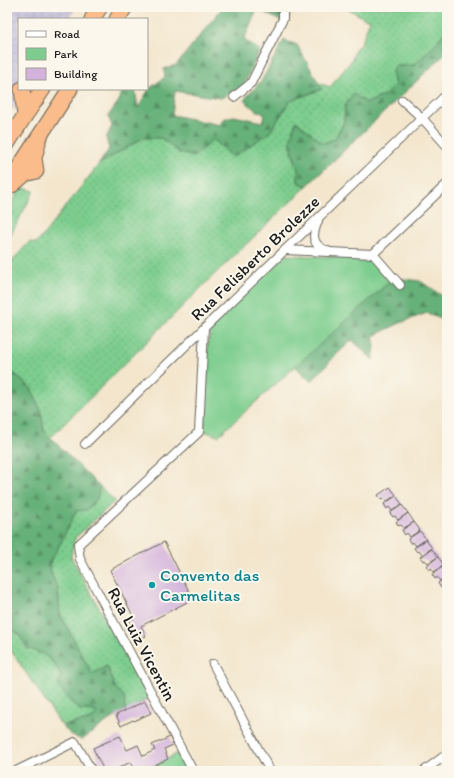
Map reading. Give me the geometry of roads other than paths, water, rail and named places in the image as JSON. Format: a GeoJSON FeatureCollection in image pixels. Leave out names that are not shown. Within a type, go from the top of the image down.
{"type":"FeatureCollection","features":[{"type":"Feature","properties":{"kind":"highway"},"geometry":{"type":"LineString","coordinates":[[93,18],[100,7]]}},
{"type":"Feature","properties":{"kind":"highway"},"geometry":{"type":"LineString","coordinates":[[118,18],[126,7]]}},
{"type":"Feature","properties":{"kind":"highway"},"geometry":{"type":"LineString","coordinates":[[22,90],[25,115]]}},
{"type":"Feature","properties":{"kind":"highway"},"geometry":{"type":"LineString","coordinates":[[7,144],[42,90]]}},
{"type":"Feature","properties":{"kind":"highway"},"geometry":{"type":"LineString","coordinates":[[7,186],[69,90]]}},
{"type":"Feature","properties":{"kind":"highway"},"geometry":{"type":"LineString","coordinates":[[7,189],[25,174],[36,171],[34,158],[40,134]]}},
{"type":"Feature","properties":{"kind":"street"},"geometry":{"type":"LineString","coordinates":[[234,97],[251,83],[283,19],[283,7]]}},
{"type":"Feature","properties":{"kind":"street","name":"Rua Felisberto Brolezze"},"geometry":{"type":"LineString","coordinates":[[85,444],[447,94]]}},
{"type":"Feature","properties":{"kind":"street"},"geometry":{"type":"LineString","coordinates":[[402,100],[422,118],[447,146]]}},
{"type":"Feature","properties":{"kind":"street"},"geometry":{"type":"LineString","coordinates":[[373,254],[447,184]]}},
{"type":"Feature","properties":{"kind":"street"},"geometry":{"type":"LineString","coordinates":[[318,218],[313,233],[315,242],[322,248],[333,252]]}},
{"type":"Feature","properties":{"kind":"street"},"geometry":{"type":"LineString","coordinates":[[285,250],[373,254],[400,285]]}},
{"type":"Feature","properties":{"kind":"street","name":"Rua Luiz Vicentin"},"geometry":{"type":"LineString","coordinates":[[193,771],[80,559],[78,545],[90,532],[199,432],[204,328]]}},
{"type":"Feature","properties":{"kind":"street"},"geometry":{"type":"LineString","coordinates":[[212,664],[270,771]]}},
{"type":"Feature","properties":{"kind":"street"},"geometry":{"type":"LineString","coordinates":[[16,771],[75,742],[92,771]]}},
{"type":"Feature","properties":{"kind":"street"},"geometry":{"type":"LineString","coordinates":[[424,771],[447,754]]}},
{"type":"Feature","properties":{"kind":"place","name":"Convento das Carmelitas"},"geometry":{"type":"Point","coordinates":[152,585]}}]}
